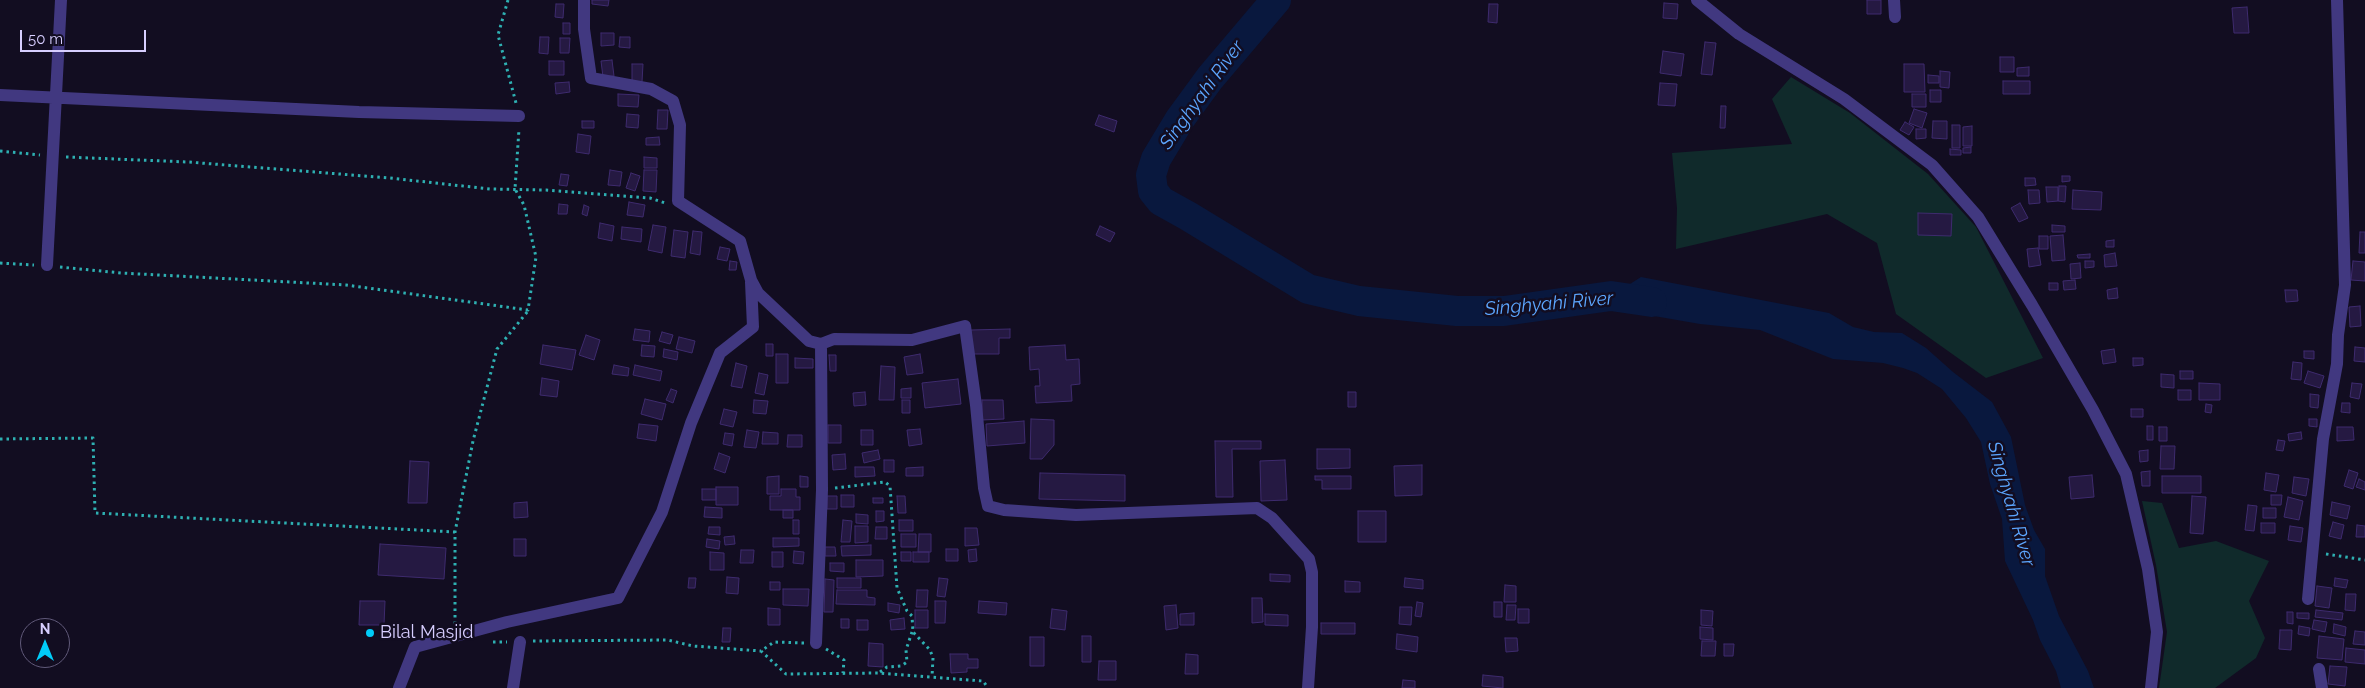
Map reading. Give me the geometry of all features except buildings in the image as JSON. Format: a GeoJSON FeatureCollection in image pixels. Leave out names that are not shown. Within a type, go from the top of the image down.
{"type":"FeatureCollection","features":[{"type":"Feature","properties":{"kind":"street"},"geometry":{"type":"LineString","coordinates":[[47,265],[61,0]]}},
{"type":"Feature","properties":{"kind":"street"},"geometry":{"type":"LineString","coordinates":[[584,0],[584,29],[590,78],[651,89],[672,101],[680,125],[678,201],[740,241],[751,280],[758,293],[809,340],[821,344],[834,339],[912,340],[965,326],[976,405],[984,488],[988,506],[1004,510],[1076,515],[1154,514],[1256,508],[1272,518],[1309,559],[1312,572],[1312,627],[1308,688]]}},
{"type":"Feature","properties":{"kind":"street"},"geometry":{"type":"LineString","coordinates":[[1697,0],[1739,34],[1844,99],[1932,165],[1978,218],[2032,305],[2093,410],[2126,474],[2148,569],[2157,632],[2151,688]]}},
{"type":"Feature","properties":{"kind":"street"},"geometry":{"type":"LineString","coordinates":[[1894,0],[1895,17]]}},
{"type":"Feature","properties":{"kind":"street"},"geometry":{"type":"LineString","coordinates":[[2308,599],[2323,439],[2337,364],[2338,335],[2345,285],[2336,0]]}},
{"type":"Feature","properties":{"kind":"street"},"geometry":{"type":"LineString","coordinates":[[0,95],[104,98],[359,112],[519,116]]}},
{"type":"Feature","properties":{"kind":"street"},"geometry":{"type":"LineString","coordinates":[[399,688],[415,647],[470,632],[618,598],[662,512],[691,423],[720,353],[753,327],[751,280]]}},
{"type":"Feature","properties":{"kind":"street"},"geometry":{"type":"LineString","coordinates":[[816,643],[822,490],[821,344]]}},
{"type":"Feature","properties":{"kind":"street"},"geometry":{"type":"LineString","coordinates":[[513,688],[520,642]]}},
{"type":"Feature","properties":{"kind":"street"},"geometry":{"type":"LineString","coordinates":[[2319,668],[2322,688]]}},
{"type":"Feature","properties":{"kind":"path"},"geometry":{"type":"LineString","coordinates":[[455,636],[455,532],[473,440],[497,349],[528,310],[536,257],[524,206],[515,189],[519,116],[498,35],[508,0]]}},
{"type":"Feature","properties":{"kind":"path"},"geometry":{"type":"LineString","coordinates":[[0,151],[54,156],[188,162],[390,178],[490,189],[650,198],[667,204]]}},
{"type":"Feature","properties":{"kind":"path"},"geometry":{"type":"LineString","coordinates":[[0,263],[47,265],[121,273],[346,285],[528,310]]}},
{"type":"Feature","properties":{"kind":"path"},"geometry":{"type":"LineString","coordinates":[[0,439],[93,438],[96,514],[455,532]]}},
{"type":"Feature","properties":{"kind":"path"},"geometry":{"type":"LineString","coordinates":[[822,490],[885,482],[890,486],[897,588],[907,612],[912,616],[913,632],[906,650],[907,662],[901,666],[887,667],[879,673]]}},
{"type":"Feature","properties":{"kind":"path"},"geometry":{"type":"LineString","coordinates":[[2312,551],[2365,560]]}},
{"type":"Feature","properties":{"kind":"path"},"geometry":{"type":"LineString","coordinates":[[470,632],[493,642],[668,640],[693,646],[762,651],[786,674],[879,673],[983,681],[988,688]]}},
{"type":"Feature","properties":{"kind":"path"},"geometry":{"type":"LineString","coordinates":[[913,632],[930,650],[934,658],[932,677]]}},
{"type":"Feature","properties":{"kind":"path"},"geometry":{"type":"LineString","coordinates":[[762,651],[774,642],[816,643],[844,660],[844,673]]}},
{"type":"Feature","properties":{"kind":"green space"},"geometry":{"type":"Polygon","coordinates":[[[1791,77],[1850,113],[1928,174],[1976,227],[2043,358],[1986,378],[1896,314],[1877,243],[1827,214],[1676,249],[1677,208],[1672,153],[1792,144],[1772,99],[1791,77]]]}},
{"type":"Feature","properties":{"kind":"green space"},"geometry":{"type":"Polygon","coordinates":[[[2142,501],[2162,503],[2179,548],[2216,541],[2269,561],[2249,601],[2265,638],[2256,658],[2215,688],[2159,688],[2167,632],[2156,565],[2142,501]]]}},
{"type":"Feature","properties":{"kind":"water"},"geometry":{"type":"Polygon","coordinates":[[[1641,277],[1829,313],[1853,327],[1874,332],[1902,333],[1926,348],[1992,402],[2011,437],[2025,505],[2034,530],[2045,549],[2045,576],[2059,616],[2088,671],[2094,688],[2061,688],[2056,671],[2005,561],[2002,519],[1990,484],[1981,442],[1966,418],[1942,389],[1917,373],[1903,368],[1883,363],[1833,359],[1760,330],[1700,324],[1631,312],[1611,296],[1641,277]]]}},
{"type":"Feature","properties":{"kind":"waterway","name":"Singhyahi River"},"geometry":{"type":"LineString","coordinates":[[1276,0],[1210,78],[1180,119],[1156,159],[1151,175],[1153,191],[1161,201],[1308,289],[1359,301],[1457,311],[1504,311],[1611,296],[1652,302]]}},
{"type":"Feature","properties":{"kind":"place","name":"Bilal Masjid"},"geometry":{"type":"Point","coordinates":[370,633]}}]}
